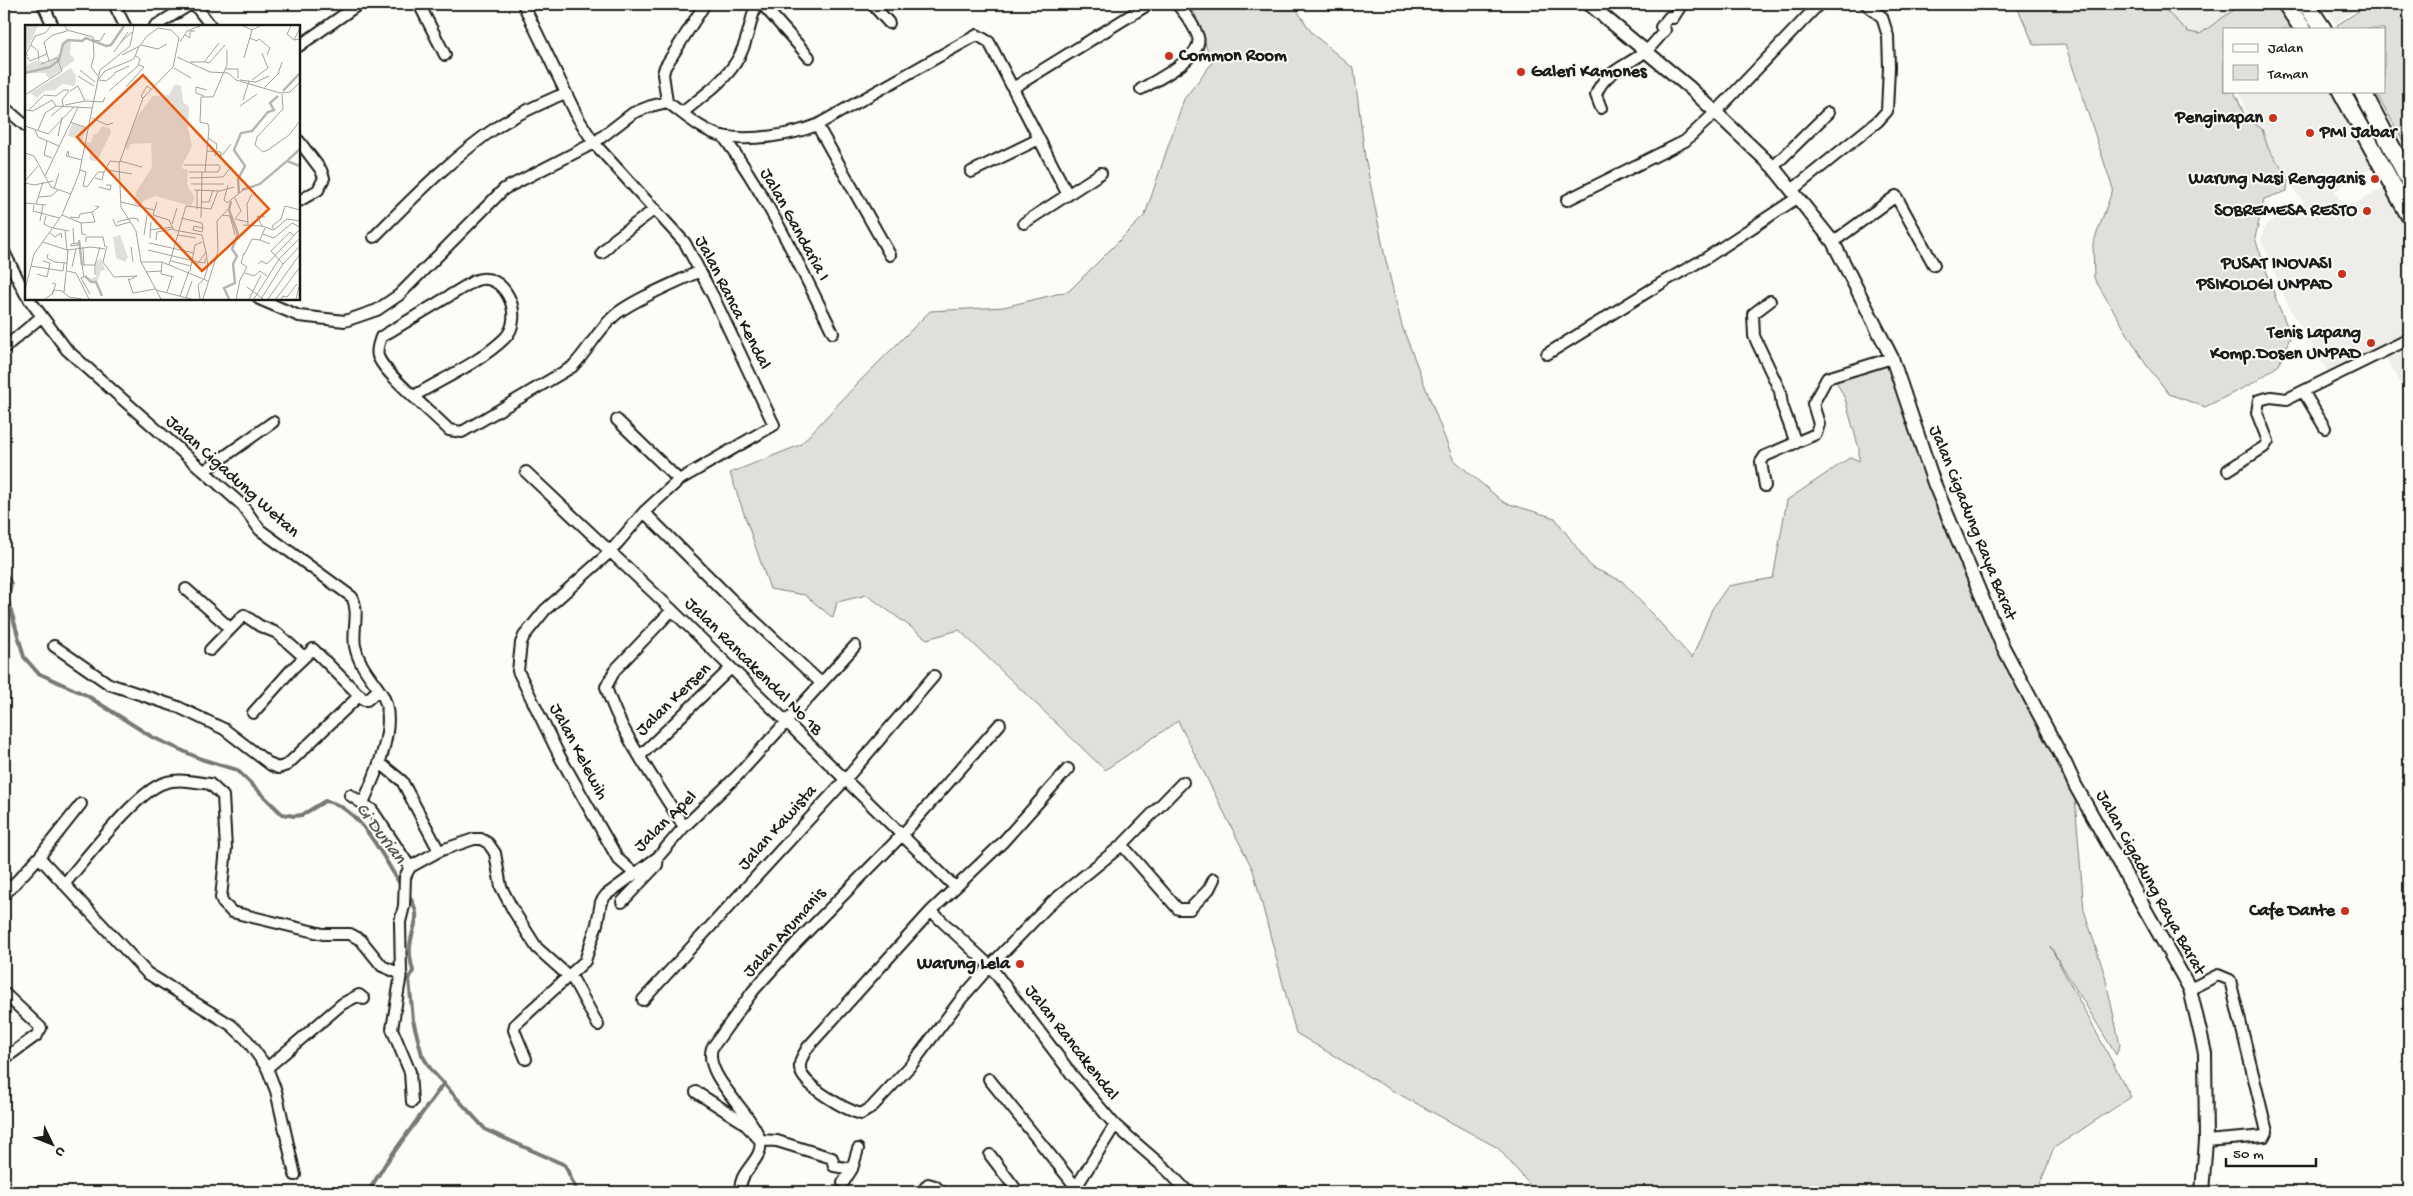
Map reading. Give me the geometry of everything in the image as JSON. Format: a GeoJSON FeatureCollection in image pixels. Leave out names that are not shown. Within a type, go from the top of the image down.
{"type":"FeatureCollection","features":[{"type":"Feature","properties":{"kind":"main road"},"geometry":{"type":"LineString","coordinates":[[2286,4],[2302,28]]}},
{"type":"Feature","properties":{"kind":"main road"},"geometry":{"type":"LineString","coordinates":[[2306,4],[2322,28]]}},
{"type":"Feature","properties":{"kind":"main road"},"geometry":{"type":"LineString","coordinates":[[2342,92],[2405,185]]}},
{"type":"Feature","properties":{"kind":"main road"},"geometry":{"type":"LineString","coordinates":[[2362,92],[2405,185],[2409,215]]}},
{"type":"Feature","properties":{"kind":"street"},"geometry":{"type":"LineString","coordinates":[[44,4],[53,25]]}},
{"type":"Feature","properties":{"kind":"street"},"geometry":{"type":"LineString","coordinates":[[114,4],[124,25]]}},
{"type":"Feature","properties":{"kind":"street"},"geometry":{"type":"LineString","coordinates":[[157,25],[192,4],[210,25]]}},
{"type":"Feature","properties":{"kind":"street"},"geometry":{"type":"LineString","coordinates":[[300,45],[359,4]]}},
{"type":"Feature","properties":{"kind":"street"},"geometry":{"type":"LineString","coordinates":[[418,4],[445,55]]}},
{"type":"Feature","properties":{"kind":"street","name":"Jalan Ranca Kendal"},"geometry":{"type":"LineString","coordinates":[[523,4],[565,92],[594,143],[685,243],[774,424],[679,480],[644,512],[610,552],[546,610],[524,636]]}},
{"type":"Feature","properties":{"kind":"street"},"geometry":{"type":"LineString","coordinates":[[705,4],[665,67],[663,74],[667,102],[703,128],[723,136],[788,135],[817,125],[977,35],[989,42],[1068,195]]}},
{"type":"Feature","properties":{"kind":"street"},"geometry":{"type":"LineString","coordinates":[[682,113],[728,73],[736,62],[742,52],[756,4]]}},
{"type":"Feature","properties":{"kind":"street"},"geometry":{"type":"LineString","coordinates":[[762,4],[809,57]]}},
{"type":"Feature","properties":{"kind":"street"},"geometry":{"type":"LineString","coordinates":[[872,4],[889,23]]}},
{"type":"Feature","properties":{"kind":"street"},"geometry":{"type":"LineString","coordinates":[[1012,88],[1149,4]]}},
{"type":"Feature","properties":{"kind":"street"},"geometry":{"type":"LineString","coordinates":[[1141,89],[1175,69],[1198,46],[1199,38],[1193,25],[1177,4]]}},
{"type":"Feature","properties":{"kind":"street","name":"Jalan Cigadung Raya Barat"},"geometry":{"type":"LineString","coordinates":[[1589,4],[1647,50],[1716,112],[1773,167],[1833,242],[1892,358],[1934,483],[2002,645],[2066,763],[2075,785],[2190,989],[2205,1053],[2206,1142],[2202,1192]]}},
{"type":"Feature","properties":{"kind":"street"},"geometry":{"type":"LineString","coordinates":[[1601,108],[1596,95],[1598,86],[1647,50],[1665,30],[1661,27],[1669,17],[1673,18],[1682,4]]}},
{"type":"Feature","properties":{"kind":"street"},"geometry":{"type":"LineString","coordinates":[[1566,200],[1685,141],[1716,112],[1819,4]]}},
{"type":"Feature","properties":{"kind":"street"},"geometry":{"type":"LineString","coordinates":[[1547,354],[1665,281],[1706,258],[1794,194],[1878,121],[1886,111],[1889,67],[1888,36],[1882,17],[1866,4]]}},
{"type":"Feature","properties":{"kind":"street"},"geometry":{"type":"LineString","coordinates":[[374,237],[426,185],[488,133],[522,113],[565,92]]}},
{"type":"Feature","properties":{"kind":"street"},"geometry":{"type":"LineString","coordinates":[[261,300],[299,316],[345,321],[377,310],[399,295],[504,189],[594,143],[634,114],[651,106],[667,102]]}},
{"type":"Feature","properties":{"kind":"street"},"geometry":{"type":"LineString","coordinates":[[4,107],[25,125]]}},
{"type":"Feature","properties":{"kind":"street"},"geometry":{"type":"LineString","coordinates":[[1773,167],[1828,112]]}},
{"type":"Feature","properties":{"kind":"street"},"geometry":{"type":"LineString","coordinates":[[817,125],[890,255]]}},
{"type":"Feature","properties":{"kind":"street","name":"Jalan Gandaria I"},"geometry":{"type":"LineString","coordinates":[[723,136],[757,189],[797,260],[833,333]]}},
{"type":"Feature","properties":{"kind":"street"},"geometry":{"type":"LineString","coordinates":[[971,172],[1038,139]]}},
{"type":"Feature","properties":{"kind":"street"},"geometry":{"type":"LineString","coordinates":[[300,143],[321,170],[324,178],[318,190],[300,200]]}},
{"type":"Feature","properties":{"kind":"street"},"geometry":{"type":"LineString","coordinates":[[1024,223],[1101,173]]}},
{"type":"Feature","properties":{"kind":"street"},"geometry":{"type":"LineString","coordinates":[[1833,242],[1896,196],[1934,265]]}},
{"type":"Feature","properties":{"kind":"street"},"geometry":{"type":"LineString","coordinates":[[602,253],[615,239],[654,209]]}},
{"type":"Feature","properties":{"kind":"street"},"geometry":{"type":"LineString","coordinates":[[5,256],[25,292]]}},
{"type":"Feature","properties":{"kind":"street"},"geometry":{"type":"LineString","coordinates":[[414,396],[481,357],[506,337],[513,327],[515,312],[505,291],[496,281],[482,277],[474,280],[381,337],[377,352],[382,364],[396,381],[449,430],[462,432],[572,367],[582,357],[598,333],[621,311],[700,271]]}},
{"type":"Feature","properties":{"kind":"street","name":"Jalan Cigadung Wetan"},"geometry":{"type":"LineString","coordinates":[[30,300],[67,350],[242,505],[260,530],[352,598],[356,606],[354,634],[357,654],[364,671],[386,704],[387,712],[386,734],[380,763],[363,803]]}},
{"type":"Feature","properties":{"kind":"street"},"geometry":{"type":"LineString","coordinates":[[1770,301],[1753,314],[1754,336],[1780,391],[1782,405],[1796,443]]}},
{"type":"Feature","properties":{"kind":"street"},"geometry":{"type":"LineString","coordinates":[[4,348],[41,316]]}},
{"type":"Feature","properties":{"kind":"street"},"geometry":{"type":"LineString","coordinates":[[2228,470],[2264,447],[2268,442],[2257,413],[2259,400],[2271,397],[2286,399],[2409,339]]}},
{"type":"Feature","properties":{"kind":"street"},"geometry":{"type":"LineString","coordinates":[[1765,486],[1762,459],[1816,434],[1819,424],[1813,404],[1827,378],[1892,358]]}},
{"type":"Feature","properties":{"kind":"street"},"geometry":{"type":"LineString","coordinates":[[2303,391],[2325,428]]}},
{"type":"Feature","properties":{"kind":"street"},"geometry":{"type":"LineString","coordinates":[[616,420],[679,480]]}},
{"type":"Feature","properties":{"kind":"street"},"geometry":{"type":"LineString","coordinates":[[204,471],[273,422]]}},
{"type":"Feature","properties":{"kind":"street","name":"Jalan Rancakendal No 1B"},"geometry":{"type":"LineString","coordinates":[[526,472],[672,610],[955,887]]}},
{"type":"Feature","properties":{"kind":"street"},"geometry":{"type":"LineString","coordinates":[[644,512],[731,599],[820,682]]}},
{"type":"Feature","properties":{"kind":"street"},"geometry":{"type":"LineString","coordinates":[[186,589],[230,628]]}},
{"type":"Feature","properties":{"kind":"street"},"geometry":{"type":"LineString","coordinates":[[672,610],[615,670],[606,686],[610,699],[640,756],[684,827]]}},
{"type":"Feature","properties":{"kind":"street"},"geometry":{"type":"LineString","coordinates":[[210,650],[240,617],[247,615],[260,626],[277,633],[304,657]]}},
{"type":"Feature","properties":{"kind":"street","name":"Jalan Kelewih"},"geometry":{"type":"LineString","coordinates":[[524,636],[519,651],[518,671],[583,799],[618,858],[634,874]]}},
{"type":"Feature","properties":{"kind":"street"},"geometry":{"type":"LineString","coordinates":[[54,646],[109,684],[178,707],[224,729],[271,766],[278,768],[286,765],[360,695]]}},
{"type":"Feature","properties":{"kind":"street","name":"Jalan Apel"},"geometry":{"type":"LineString","coordinates":[[526,1059],[514,1030],[515,1025],[568,974],[585,961],[597,924],[601,902],[612,890],[658,857],[684,827],[739,774],[786,723],[820,682],[855,646]]}},
{"type":"Feature","properties":{"kind":"street"},"geometry":{"type":"LineString","coordinates":[[253,713],[310,651],[317,651],[367,700],[378,690]]}},
{"type":"Feature","properties":{"kind":"street","name":"Jalan Kersen"},"geometry":{"type":"LineString","coordinates":[[640,756],[730,668]]}},
{"type":"Feature","properties":{"kind":"street","name":"Jalan Kawista"},"geometry":{"type":"LineString","coordinates":[[643,1000],[845,780],[934,676]]}},
{"type":"Feature","properties":{"kind":"street","name":"Jalan Arumanis"},"geometry":{"type":"LineString","coordinates":[[760,1140],[742,1108],[714,1070],[709,1056],[712,1048],[753,991],[797,942],[902,834],[1000,724]]}},
{"type":"Feature","properties":{"kind":"street"},"geometry":{"type":"LineString","coordinates":[[380,763],[402,781],[439,851]]}},
{"type":"Feature","properties":{"kind":"street"},"geometry":{"type":"LineString","coordinates":[[1068,769],[1002,843],[930,912],[808,1047],[800,1061],[800,1070],[810,1083],[828,1098],[849,1111],[861,1114],[866,1112],[912,1064],[990,966],[1052,902],[1122,845],[1183,782]]}},
{"type":"Feature","properties":{"kind":"street"},"geometry":{"type":"LineString","coordinates":[[65,883],[134,803],[153,787],[166,782],[210,784],[223,796],[226,848],[222,886],[223,903],[232,912],[323,934],[350,934],[361,940],[382,966],[401,974]]}},
{"type":"Feature","properties":{"kind":"street"},"geometry":{"type":"LineString","coordinates":[[350,795],[363,803],[380,821],[408,868]]}},
{"type":"Feature","properties":{"kind":"street"},"geometry":{"type":"LineString","coordinates":[[4,895],[40,857],[81,804]]}},
{"type":"Feature","properties":{"kind":"street"},"geometry":{"type":"LineString","coordinates":[[412,1102],[410,1072],[392,1029],[401,974],[400,922],[405,892],[404,877],[408,868],[439,851],[474,839],[481,839],[488,843],[494,853],[501,888],[513,910],[537,948],[574,981],[598,1025]]}},
{"type":"Feature","properties":{"kind":"street"},"geometry":{"type":"LineString","coordinates":[[1122,845],[1178,909],[1190,909],[1209,889],[1214,879]]}},
{"type":"Feature","properties":{"kind":"street"},"geometry":{"type":"LineString","coordinates":[[40,857],[147,973],[231,1025],[247,1040],[267,1068],[276,1092],[295,1175]]}},
{"type":"Feature","properties":{"kind":"street"},"geometry":{"type":"LineString","coordinates":[[622,902],[657,865],[658,857]]}},
{"type":"Feature","properties":{"kind":"street","name":"Jalan Rancakendal"},"geometry":{"type":"LineString","coordinates":[[930,912],[990,966],[1073,1076],[1115,1125],[1167,1170],[1188,1192]]}},
{"type":"Feature","properties":{"kind":"street"},"geometry":{"type":"LineString","coordinates":[[2190,989],[2218,976],[2230,980],[2267,1132],[2265,1136],[2206,1142]]}},
{"type":"Feature","properties":{"kind":"street"},"geometry":{"type":"LineString","coordinates":[[4,993],[40,1028],[36,1035],[4,1059]]}},
{"type":"Feature","properties":{"kind":"street"},"geometry":{"type":"LineString","coordinates":[[267,1068],[342,1004],[359,996],[364,998]]}},
{"type":"Feature","properties":{"kind":"street"},"geometry":{"type":"LineString","coordinates":[[990,1079],[1075,1190],[1115,1125]]}},
{"type":"Feature","properties":{"kind":"street"},"geometry":{"type":"LineString","coordinates":[[696,1092],[743,1122],[760,1140],[785,1143],[832,1158],[834,1166],[852,1169]]}},
{"type":"Feature","properties":{"kind":"street"},"geometry":{"type":"LineString","coordinates":[[739,1191],[742,1178],[757,1155],[760,1140]]}},
{"type":"Feature","properties":{"kind":"street"},"geometry":{"type":"LineString","coordinates":[[842,1183],[852,1169],[858,1149]]}},
{"type":"Feature","properties":{"kind":"street"},"geometry":{"type":"LineString","coordinates":[[990,1155],[1018,1192]]}},
{"type":"Feature","properties":{"kind":"street"},"geometry":{"type":"LineString","coordinates":[[922,1192],[928,1184],[935,1186],[941,1192]]}},
{"type":"Feature","properties":{"kind":"shaded area"},"geometry":{"type":"Polygon","coordinates":[[[2149,4],[2249,4],[2193,52],[2149,4]]]}},
{"type":"Feature","properties":{"kind":"shaded area"},"geometry":{"type":"Polygon","coordinates":[[[2321,4],[2364,4],[2336,23],[2321,4]]]}},
{"type":"Feature","properties":{"kind":"shaded area","name":"PUSAT INOVASI PSIKOLOGI UNPAD"},"geometry":{"type":"Polygon","coordinates":[[[2238,92],[2335,92],[2377,165],[2335,190],[2355,232],[2345,209],[2388,186],[2409,224],[2409,336],[2331,377],[2289,307],[2261,240],[2266,224],[2304,203],[2260,143],[2238,92]]]}},
{"type":"Feature","properties":{"kind":"shaded area"},"geometry":{"type":"Polygon","coordinates":[[[2409,345],[2409,397],[2386,358],[2409,345]]]}},
{"type":"Feature","properties":{"kind":"green space"},"geometry":{"type":"Polygon","coordinates":[[[1188,4],[1293,4],[1312,33],[1354,69],[1365,157],[1385,257],[1402,326],[1453,459],[1503,502],[1555,518],[1591,567],[1622,581],[1692,658],[1712,609],[1728,586],[1773,578],[1787,500],[1851,457],[1859,461],[1859,449],[1845,399],[1833,375],[1892,358],[1936,484],[2074,786],[2084,910],[2105,976],[2120,1045],[2116,1055],[2050,946],[2131,1097],[2054,1148],[2037,1192],[1536,1192],[1498,1148],[1386,1087],[1296,1033],[1253,870],[1178,721],[1105,770],[959,630],[927,639],[867,595],[837,602],[833,618],[805,595],[770,589],[730,473],[800,445],[856,385],[930,311],[1004,307],[1069,291],[1145,215],[1184,99],[1212,63],[1195,14],[1188,4]]]}},
{"type":"Feature","properties":{"kind":"green space"},"geometry":{"type":"Polygon","coordinates":[[[2016,4],[2159,4],[2188,32],[2200,34],[2242,4],[2278,4],[2294,28],[2223,28],[2223,92],[2234,92],[2246,118],[2262,129],[2268,148],[2288,178],[2287,191],[2264,199],[2255,238],[2277,302],[2291,335],[2279,365],[2255,382],[2205,407],[2169,394],[2145,363],[2094,278],[2093,244],[2113,189],[2065,44],[2034,45],[2016,4]]]}},
{"type":"Feature","properties":{"kind":"green space"},"geometry":{"type":"Polygon","coordinates":[[[2370,4],[2409,4],[2409,151],[2376,92],[2386,92],[2386,28],[2338,28],[2337,25],[2370,4]]]}},
{"type":"Feature","properties":{"kind":"waterway","name":"Ci Durian"},"geometry":{"type":"LineString","coordinates":[[4,571],[11,584],[8,600],[24,657],[38,673],[86,695],[152,737],[201,759],[237,770],[282,814],[302,815],[325,801],[338,805],[360,823],[370,835],[402,887]]}},
{"type":"Feature","properties":{"kind":"waterway","name":"Ci Durian"},"geometry":{"type":"LineString","coordinates":[[408,894],[413,902],[416,915],[410,950],[413,971],[409,979],[413,1020],[422,1055],[432,1071],[486,1130],[565,1165],[577,1192]]}},
{"type":"Feature","properties":{"kind":"waterway"},"geometry":{"type":"LineString","coordinates":[[368,1192],[386,1163],[444,1083]]}},
{"type":"Feature","properties":{"kind":"place","name":"Common Room"},"geometry":{"type":"Point","coordinates":[1169,56]}},
{"type":"Feature","properties":{"kind":"place","name":"Galeri Kamones"},"geometry":{"type":"Point","coordinates":[1521,72]}},
{"type":"Feature","properties":{"kind":"place","name":"Penginapan"},"geometry":{"type":"Point","coordinates":[2273,118]}},
{"type":"Feature","properties":{"kind":"place","name":"PMI Jabar"},"geometry":{"type":"Point","coordinates":[2310,133]}},
{"type":"Feature","properties":{"kind":"place","name":"Warung Nasi Rengganis"},"geometry":{"type":"Point","coordinates":[2375,179]}},
{"type":"Feature","properties":{"kind":"place","name":"SOBREMESA RESTO"},"geometry":{"type":"Point","coordinates":[2367,211]}},
{"type":"Feature","properties":{"kind":"place","name":"PUSAT INOVASI PSIKOLOGI UNPAD"},"geometry":{"type":"Point","coordinates":[2342,274]}},
{"type":"Feature","properties":{"kind":"place","name":"Tenis Lapang Komp.Dosen UNPAD"},"geometry":{"type":"Point","coordinates":[2371,343]}},
{"type":"Feature","properties":{"kind":"place","name":"Cafe Dante"},"geometry":{"type":"Point","coordinates":[2345,911]}},
{"type":"Feature","properties":{"kind":"place","name":"Warung Lela"},"geometry":{"type":"Point","coordinates":[1020,964]}}]}
